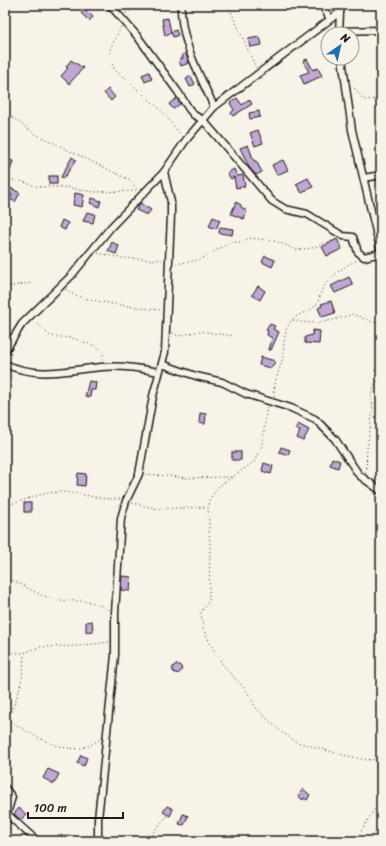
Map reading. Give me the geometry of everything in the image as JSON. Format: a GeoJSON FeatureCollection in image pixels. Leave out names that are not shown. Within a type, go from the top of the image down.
{"type":"FeatureCollection","features":[{"type":"Feature","properties":{"kind":"street"},"geometry":{"type":"LineString","coordinates":[[110,5],[123,19],[189,109],[194,115],[203,120],[272,201],[285,209],[307,214],[345,237],[353,237],[358,252],[364,257],[381,253],[378,222],[364,178],[352,130],[343,66]]}},
{"type":"Feature","properties":{"kind":"street"},"geometry":{"type":"LineString","coordinates":[[181,5],[183,32],[214,107]]}},
{"type":"Feature","properties":{"kind":"street"},"geometry":{"type":"LineString","coordinates":[[322,5],[330,19]]}},
{"type":"Feature","properties":{"kind":"street"},"geometry":{"type":"LineString","coordinates":[[339,26],[342,5]]}},
{"type":"Feature","properties":{"kind":"street"},"geometry":{"type":"LineString","coordinates":[[5,351],[22,324],[66,282],[92,252],[111,226],[164,172],[186,140],[214,107],[340,12]]}},
{"type":"Feature","properties":{"kind":"street"},"geometry":{"type":"LineString","coordinates":[[360,32],[381,30]]}},
{"type":"Feature","properties":{"kind":"street"},"geometry":{"type":"LineString","coordinates":[[98,841],[98,819],[115,643],[115,613],[121,518],[127,499],[139,474],[153,396],[162,364],[167,329],[171,202],[164,172]]}},
{"type":"Feature","properties":{"kind":"street"},"geometry":{"type":"LineString","coordinates":[[364,178],[381,175]]}},
{"type":"Feature","properties":{"kind":"street"},"geometry":{"type":"LineString","coordinates":[[5,364],[27,372],[62,373],[102,366],[130,367],[159,372]]}},
{"type":"Feature","properties":{"kind":"street"},"geometry":{"type":"LineString","coordinates":[[162,364],[196,376],[222,382],[246,394],[303,412],[325,426],[356,471],[366,482],[381,491]]}},
{"type":"Feature","properties":{"kind":"street"},"geometry":{"type":"LineString","coordinates":[[5,788],[12,797],[7,814],[37,841]]}},
{"type":"Feature","properties":{"kind":"path"},"geometry":{"type":"LineString","coordinates":[[142,5],[129,10],[123,19],[109,56],[114,70],[160,108],[186,140]]}},
{"type":"Feature","properties":{"kind":"path"},"geometry":{"type":"LineString","coordinates":[[228,5],[259,74]]}},
{"type":"Feature","properties":{"kind":"path"},"geometry":{"type":"LineString","coordinates":[[344,82],[352,85],[364,100],[375,99],[381,96]]}},
{"type":"Feature","properties":{"kind":"path"},"geometry":{"type":"LineString","coordinates":[[5,179],[21,181],[34,186],[66,187],[93,192],[138,191],[130,180],[35,134],[9,115]]}},
{"type":"Feature","properties":{"kind":"path"},"geometry":{"type":"LineString","coordinates":[[92,252],[122,258],[169,263],[199,260],[231,242],[240,242],[250,238],[275,240],[297,250],[312,248],[345,237]]}},
{"type":"Feature","properties":{"kind":"path"},"geometry":{"type":"LineString","coordinates":[[274,403],[273,394],[276,377],[282,362],[283,342],[292,320],[314,308],[324,286],[340,270],[364,257]]}},
{"type":"Feature","properties":{"kind":"path"},"geometry":{"type":"LineString","coordinates":[[66,282],[67,291],[75,296],[139,308],[167,310]]}},
{"type":"Feature","properties":{"kind":"path"},"geometry":{"type":"LineString","coordinates":[[5,287],[31,283]]}},
{"type":"Feature","properties":{"kind":"path"},"geometry":{"type":"LineString","coordinates":[[32,313],[34,320],[50,336],[72,338],[98,347],[102,353],[102,366]]}},
{"type":"Feature","properties":{"kind":"path"},"geometry":{"type":"LineString","coordinates":[[292,320],[311,323],[340,318],[352,314],[381,325]]}},
{"type":"Feature","properties":{"kind":"path"},"geometry":{"type":"LineString","coordinates":[[167,329],[179,336],[199,331],[234,336]]}},
{"type":"Feature","properties":{"kind":"path"},"geometry":{"type":"LineString","coordinates":[[366,482],[367,448],[373,409],[371,396],[374,386],[381,376]]}},
{"type":"Feature","properties":{"kind":"path"},"geometry":{"type":"LineString","coordinates":[[267,400],[267,422],[259,454],[254,462],[218,487],[213,494],[208,507],[210,546],[209,601],[201,610],[201,617],[208,640],[219,659],[246,690],[257,709],[291,739],[354,758],[367,760],[381,759]]}},
{"type":"Feature","properties":{"kind":"path"},"geometry":{"type":"LineString","coordinates":[[139,474],[188,478],[234,477]]}},
{"type":"Feature","properties":{"kind":"path"},"geometry":{"type":"LineString","coordinates":[[5,505],[49,492],[77,493],[85,497],[109,500],[127,499],[158,509],[208,507]]}},
{"type":"Feature","properties":{"kind":"path"},"geometry":{"type":"LineString","coordinates":[[5,578],[48,597],[66,600],[92,601],[115,613]]}},
{"type":"Feature","properties":{"kind":"path"},"geometry":{"type":"LineString","coordinates":[[5,653],[24,653],[39,648],[77,646],[104,642],[115,643]]}},
{"type":"Feature","properties":{"kind":"path"},"geometry":{"type":"LineString","coordinates":[[5,722],[17,698],[23,669],[24,653]]}},
{"type":"Feature","properties":{"kind":"path"},"geometry":{"type":"LineString","coordinates":[[7,719],[30,733],[65,747],[85,748],[106,734]]}},
{"type":"Feature","properties":{"kind":"path"},"geometry":{"type":"LineString","coordinates":[[355,841],[376,807],[381,792]]}},
{"type":"Feature","properties":{"kind":"path"},"geometry":{"type":"LineString","coordinates":[[146,841],[167,816]]}},
{"type":"Feature","properties":{"kind":"building"},"geometry":{"type":"Polygon","coordinates":[[[85,9],[93,17],[89,21],[81,13],[85,9]]]}},
{"type":"Feature","properties":{"kind":"building"},"geometry":{"type":"Polygon","coordinates":[[[168,18],[171,32],[165,36],[162,19],[168,18]]]}},
{"type":"Feature","properties":{"kind":"building"},"geometry":{"type":"Polygon","coordinates":[[[176,30],[178,35],[173,37],[171,32],[176,30]]]}},
{"type":"Feature","properties":{"kind":"building"},"geometry":{"type":"Polygon","coordinates":[[[260,37],[262,45],[250,47],[248,39],[260,37]]]}},
{"type":"Feature","properties":{"kind":"building"},"geometry":{"type":"Polygon","coordinates":[[[186,53],[189,63],[181,66],[179,60],[183,58],[182,55],[186,53]]]}},
{"type":"Feature","properties":{"kind":"building"},"geometry":{"type":"Polygon","coordinates":[[[307,59],[313,70],[318,68],[322,76],[304,84],[300,75],[309,72],[303,61],[307,59]]]}},
{"type":"Feature","properties":{"kind":"building"},"geometry":{"type":"Polygon","coordinates":[[[71,60],[83,68],[69,84],[61,76],[68,68],[66,67],[71,60]]]}},
{"type":"Feature","properties":{"kind":"building"},"geometry":{"type":"Polygon","coordinates":[[[149,72],[152,79],[145,82],[142,75],[149,72]]]}},
{"type":"Feature","properties":{"kind":"building"},"geometry":{"type":"Polygon","coordinates":[[[191,76],[195,84],[190,87],[186,79],[191,76]]]}},
{"type":"Feature","properties":{"kind":"building"},"geometry":{"type":"Polygon","coordinates":[[[108,89],[115,97],[111,101],[104,93],[108,89]]]}},
{"type":"Feature","properties":{"kind":"building"},"geometry":{"type":"Polygon","coordinates":[[[177,98],[180,104],[173,109],[169,104],[177,98]]]}},
{"type":"Feature","properties":{"kind":"building"},"geometry":{"type":"Polygon","coordinates":[[[237,98],[242,105],[249,99],[252,104],[233,116],[231,113],[234,110],[230,103],[237,98]]]}},
{"type":"Feature","properties":{"kind":"building"},"geometry":{"type":"Polygon","coordinates":[[[259,111],[260,117],[250,119],[249,113],[259,111]]]}},
{"type":"Feature","properties":{"kind":"building"},"geometry":{"type":"Polygon","coordinates":[[[258,130],[263,143],[255,146],[250,133],[258,130]]]}},
{"type":"Feature","properties":{"kind":"building"},"geometry":{"type":"Polygon","coordinates":[[[248,145],[254,161],[256,161],[262,172],[256,175],[249,167],[240,148],[248,145]]]}},
{"type":"Feature","properties":{"kind":"building"},"geometry":{"type":"Polygon","coordinates":[[[72,157],[76,160],[64,178],[61,177],[72,157]]]}},
{"type":"Feature","properties":{"kind":"building"},"geometry":{"type":"Polygon","coordinates":[[[5,158],[13,161],[10,171],[5,169],[5,158]]]}},
{"type":"Feature","properties":{"kind":"building"},"geometry":{"type":"Polygon","coordinates":[[[283,160],[288,170],[277,175],[272,165],[283,160]]]}},
{"type":"Feature","properties":{"kind":"building"},"geometry":{"type":"Polygon","coordinates":[[[234,169],[237,176],[243,175],[245,186],[236,188],[234,177],[231,179],[227,173],[234,169]]]}},
{"type":"Feature","properties":{"kind":"building"},"geometry":{"type":"Polygon","coordinates":[[[49,176],[57,176],[57,184],[49,184],[49,176]]]}},
{"type":"Feature","properties":{"kind":"building"},"geometry":{"type":"Polygon","coordinates":[[[308,178],[313,187],[302,193],[296,184],[308,178]]]}},
{"type":"Feature","properties":{"kind":"building"},"geometry":{"type":"Polygon","coordinates":[[[5,185],[20,193],[15,202],[10,199],[12,195],[5,191],[5,185]]]}},
{"type":"Feature","properties":{"kind":"building"},"geometry":{"type":"Polygon","coordinates":[[[75,193],[84,195],[82,207],[73,205],[75,193]]]}},
{"type":"Feature","properties":{"kind":"building"},"geometry":{"type":"Polygon","coordinates":[[[92,198],[101,201],[99,207],[90,203],[92,198]]]}},
{"type":"Feature","properties":{"kind":"building"},"geometry":{"type":"Polygon","coordinates":[[[236,202],[247,211],[244,219],[231,214],[236,202]]]}},
{"type":"Feature","properties":{"kind":"building"},"geometry":{"type":"Polygon","coordinates":[[[140,203],[151,210],[147,215],[136,210],[140,203]]]}},
{"type":"Feature","properties":{"kind":"building"},"geometry":{"type":"Polygon","coordinates":[[[87,212],[95,214],[93,223],[83,221],[87,212]]]}},
{"type":"Feature","properties":{"kind":"building"},"geometry":{"type":"Polygon","coordinates":[[[213,217],[220,220],[216,229],[209,226],[213,217]]]}},
{"type":"Feature","properties":{"kind":"building"},"geometry":{"type":"Polygon","coordinates":[[[62,220],[68,223],[65,230],[59,227],[62,220]]]}},
{"type":"Feature","properties":{"kind":"building"},"geometry":{"type":"Polygon","coordinates":[[[220,227],[233,229],[232,235],[219,233],[220,227]]]}},
{"type":"Feature","properties":{"kind":"building"},"geometry":{"type":"Polygon","coordinates":[[[337,239],[342,249],[327,256],[322,247],[337,239]]]}},
{"type":"Feature","properties":{"kind":"building"},"geometry":{"type":"Polygon","coordinates":[[[112,242],[119,246],[116,254],[108,251],[112,242]]]}},
{"type":"Feature","properties":{"kind":"building"},"geometry":{"type":"Polygon","coordinates":[[[265,256],[275,260],[272,267],[262,262],[265,256]]]}},
{"type":"Feature","properties":{"kind":"building"},"geometry":{"type":"Polygon","coordinates":[[[349,277],[353,285],[335,293],[331,286],[349,277]]]}},
{"type":"Feature","properties":{"kind":"building"},"geometry":{"type":"Polygon","coordinates":[[[258,286],[265,291],[260,300],[252,295],[258,286]]]}},
{"type":"Feature","properties":{"kind":"building"},"geometry":{"type":"Polygon","coordinates":[[[331,301],[335,313],[322,317],[318,308],[322,306],[321,304],[331,301]]]}},
{"type":"Feature","properties":{"kind":"building"},"geometry":{"type":"Polygon","coordinates":[[[270,324],[275,326],[273,329],[279,332],[271,350],[269,350],[272,338],[267,335],[268,331],[266,330],[270,324]]]}},
{"type":"Feature","properties":{"kind":"building"},"geometry":{"type":"Polygon","coordinates":[[[313,330],[320,331],[319,344],[305,343],[305,337],[312,335],[313,330]]]}},
{"type":"Feature","properties":{"kind":"building"},"geometry":{"type":"Polygon","coordinates":[[[261,357],[275,361],[273,366],[271,368],[259,365],[261,357]]]}},
{"type":"Feature","properties":{"kind":"building"},"geometry":{"type":"Polygon","coordinates":[[[89,381],[96,382],[95,390],[91,390],[90,397],[85,397],[89,381]]]}},
{"type":"Feature","properties":{"kind":"building"},"geometry":{"type":"Polygon","coordinates":[[[200,413],[206,414],[205,424],[199,423],[200,413]]]}},
{"type":"Feature","properties":{"kind":"building"},"geometry":{"type":"Polygon","coordinates":[[[298,424],[309,430],[303,441],[297,438],[300,431],[295,429],[298,424]]]}},
{"type":"Feature","properties":{"kind":"building"},"geometry":{"type":"Polygon","coordinates":[[[281,447],[290,450],[288,455],[279,452],[281,447]]]}},
{"type":"Feature","properties":{"kind":"building"},"geometry":{"type":"Polygon","coordinates":[[[232,452],[241,452],[241,460],[232,460],[232,452]]]}},
{"type":"Feature","properties":{"kind":"building"},"geometry":{"type":"Polygon","coordinates":[[[332,458],[340,461],[338,468],[330,465],[332,458]]]}},
{"type":"Feature","properties":{"kind":"building"},"geometry":{"type":"Polygon","coordinates":[[[264,463],[273,466],[271,474],[262,471],[264,463]]]}},
{"type":"Feature","properties":{"kind":"building"},"geometry":{"type":"Polygon","coordinates":[[[78,473],[86,474],[85,486],[77,485],[78,473]]]}},
{"type":"Feature","properties":{"kind":"building"},"geometry":{"type":"Polygon","coordinates":[[[24,503],[31,503],[31,512],[24,512],[24,503]]]}},
{"type":"Feature","properties":{"kind":"building"},"geometry":{"type":"Polygon","coordinates":[[[122,576],[131,577],[130,591],[121,590],[122,576]]]}},
{"type":"Feature","properties":{"kind":"building"},"geometry":{"type":"Polygon","coordinates":[[[92,621],[93,631],[86,632],[86,622],[92,621]]]}},
{"type":"Feature","properties":{"kind":"building"},"geometry":{"type":"Polygon","coordinates":[[[177,664],[182,669],[177,674],[172,669],[177,664]]]}},
{"type":"Feature","properties":{"kind":"building"},"geometry":{"type":"Polygon","coordinates":[[[81,755],[87,758],[84,766],[77,763],[81,755]]]}},
{"type":"Feature","properties":{"kind":"building"},"geometry":{"type":"Polygon","coordinates":[[[48,769],[59,774],[54,784],[43,778],[48,769]]]}},
{"type":"Feature","properties":{"kind":"building"},"geometry":{"type":"Polygon","coordinates":[[[303,789],[310,795],[307,800],[304,798],[303,800],[298,796],[303,789]]]}},
{"type":"Feature","properties":{"kind":"building"},"geometry":{"type":"Polygon","coordinates":[[[167,806],[173,809],[170,816],[163,812],[167,806]]]}},
{"type":"Feature","properties":{"kind":"building"},"geometry":{"type":"Polygon","coordinates":[[[19,808],[26,814],[21,820],[14,814],[19,808]]]}},
{"type":"Feature","properties":{"kind":"building"},"geometry":{"type":"Polygon","coordinates":[[[183,814],[188,816],[184,825],[179,824],[183,814]]]}}]}
